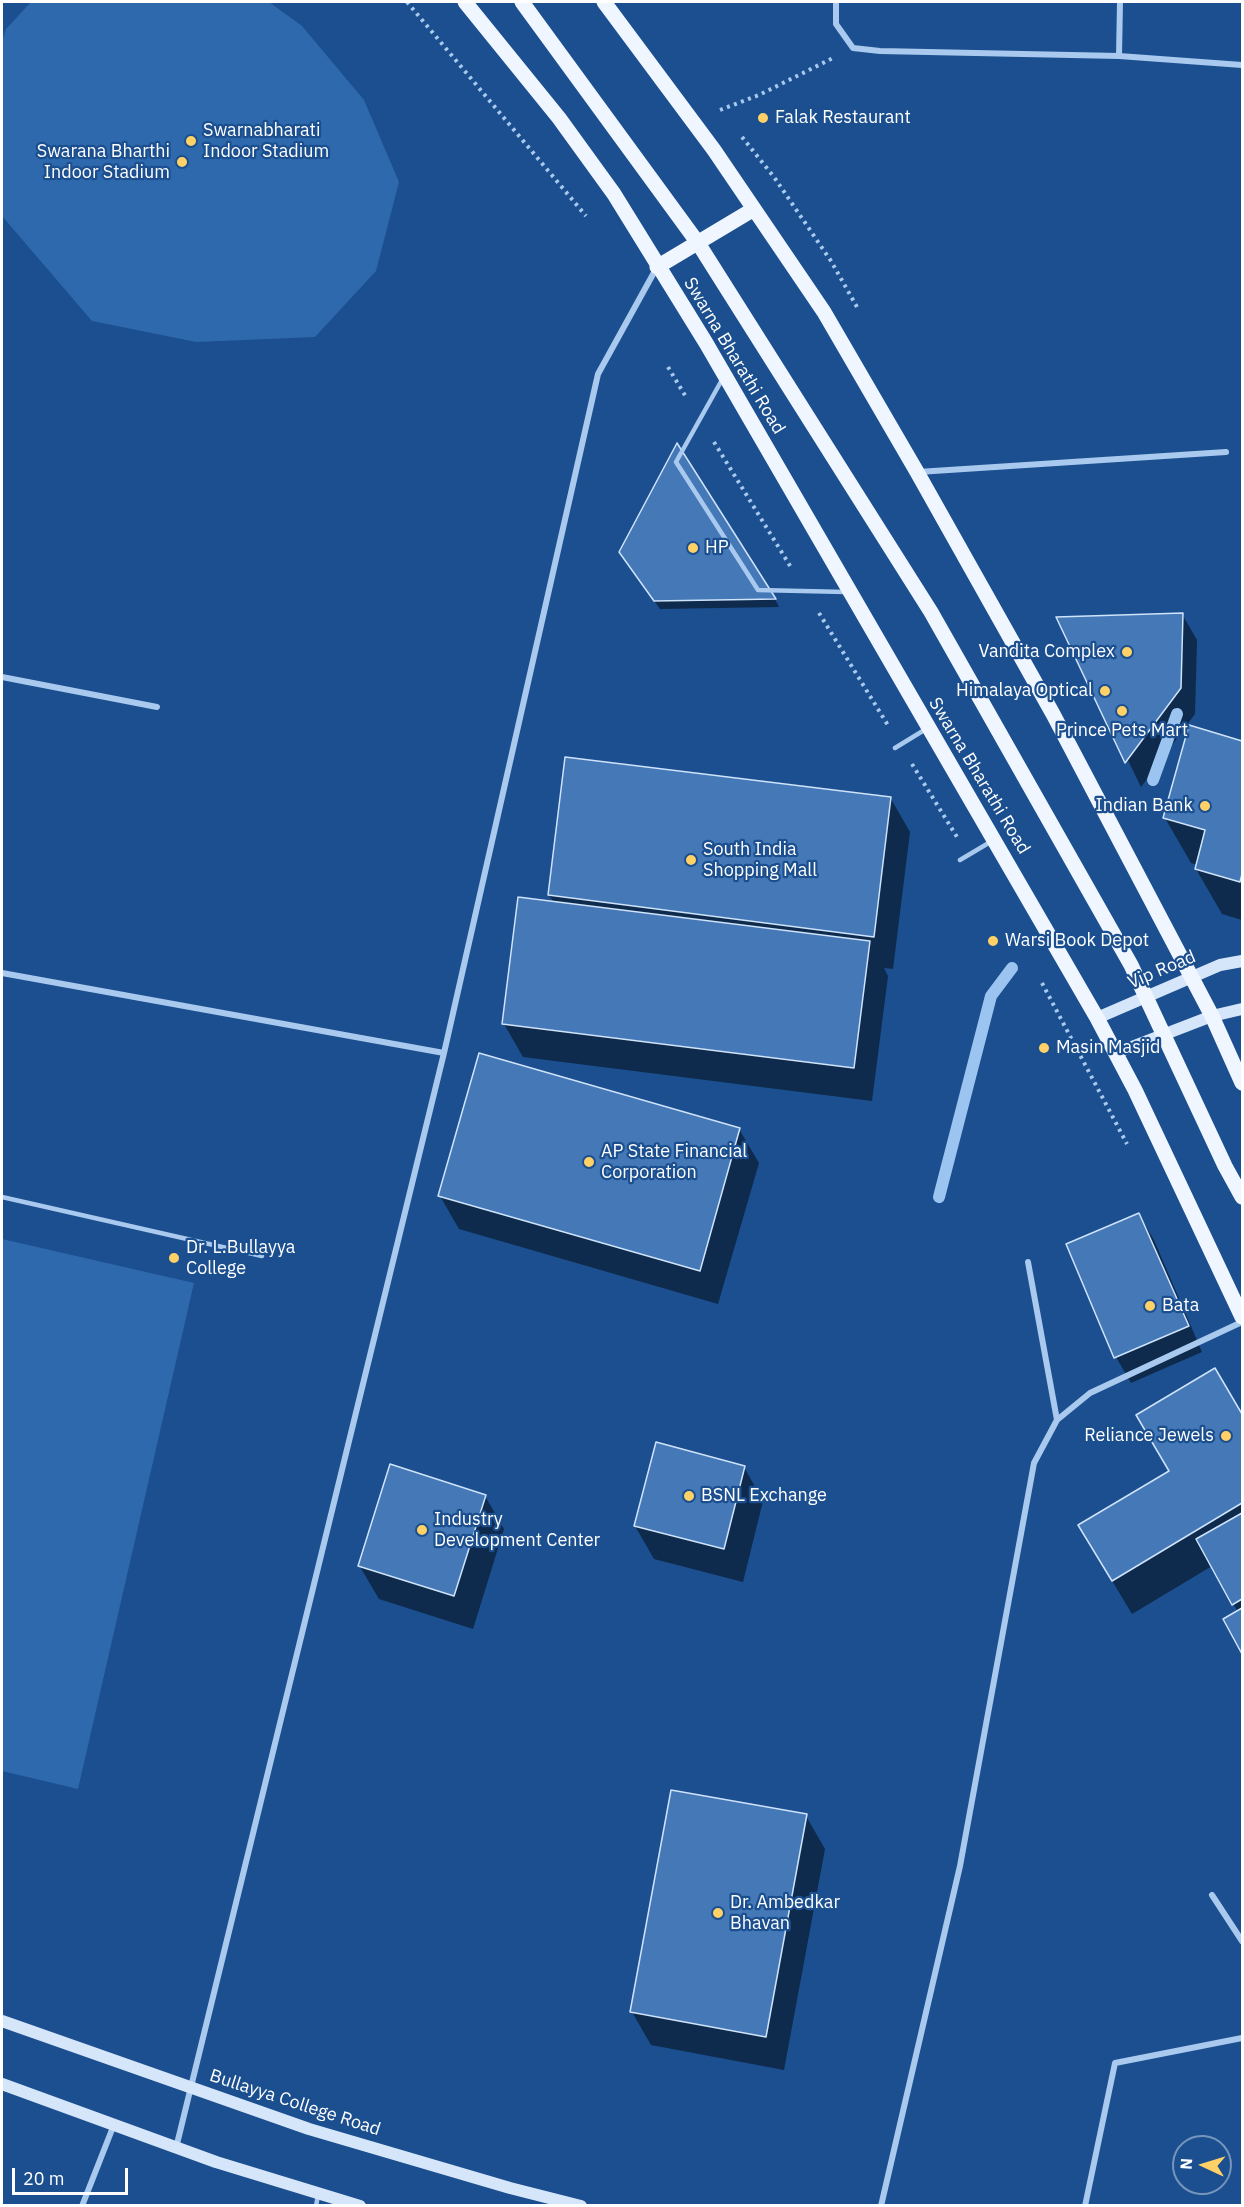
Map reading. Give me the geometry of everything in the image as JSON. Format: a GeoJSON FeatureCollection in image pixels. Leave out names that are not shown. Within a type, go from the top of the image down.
{"type":"FeatureCollection","features":[{"type":"Feature","properties":{"kind":"main road","name":"Swarna Bharathi Road"},"geometry":{"type":"LineString","coordinates":[[465,2],[559,118],[614,194],[725,376],[1097,1018],[1116,1053],[1242,1320]]}},
{"type":"Feature","properties":{"kind":"main road"},"geometry":{"type":"LineString","coordinates":[[522,2],[698,243],[931,612],[1131,965],[1225,1166],[1242,1197]]}},
{"type":"Feature","properties":{"kind":"main road"},"geometry":{"type":"LineString","coordinates":[[604,2],[754,209],[824,312],[1053,714],[1212,1016],[1242,1083]]}},
{"type":"Feature","properties":{"kind":"main road"},"geometry":{"type":"LineString","coordinates":[[657,267],[754,209]]}},
{"type":"Feature","properties":{"kind":"main road","name":"Vip Road"},"geometry":{"type":"LineString","coordinates":[[1097,1018],[1220,965],[1242,961]]}},
{"type":"Feature","properties":{"kind":"main road"},"geometry":{"type":"LineString","coordinates":[[1116,1053],[1164,1037],[1212,1016],[1242,1009]]}},
{"type":"Feature","properties":{"kind":"main road","name":"Bullayya College Road"},"geometry":{"type":"LineString","coordinates":[[2,2021],[309,2129],[510,2188],[581,2205]]}},
{"type":"Feature","properties":{"kind":"main road"},"geometry":{"type":"LineString","coordinates":[[2,2084],[114,2127],[317,2199],[360,2205]]}},
{"type":"Feature","properties":{"kind":"street"},"geometry":{"type":"LineString","coordinates":[[836,2],[836,24],[853,48],[880,51],[1119,56],[1242,65]]}},
{"type":"Feature","properties":{"kind":"street"},"geometry":{"type":"LineString","coordinates":[[1119,56],[1120,2]]}},
{"type":"Feature","properties":{"kind":"street"},"geometry":{"type":"LineString","coordinates":[[176,2148],[444,1053],[598,374],[657,267]]}},
{"type":"Feature","properties":{"kind":"street"},"geometry":{"type":"LineString","coordinates":[[917,472],[1226,452]]}},
{"type":"Feature","properties":{"kind":"street"},"geometry":{"type":"LineString","coordinates":[[2,677],[157,707]]}},
{"type":"Feature","properties":{"kind":"street"},"geometry":{"type":"LineString","coordinates":[[2,973],[444,1053]]}},
{"type":"Feature","properties":{"kind":"street"},"geometry":{"type":"LineString","coordinates":[[1028,1262],[1057,1420]]}},
{"type":"Feature","properties":{"kind":"street"},"geometry":{"type":"LineString","coordinates":[[881,2205],[960,1866],[1034,1463],[1057,1420],[1089,1393],[1242,1320]]}},
{"type":"Feature","properties":{"kind":"street"},"geometry":{"type":"LineString","coordinates":[[1212,1895],[1242,1941]]}},
{"type":"Feature","properties":{"kind":"street"},"geometry":{"type":"LineString","coordinates":[[1084,2205],[1115,2063],[1242,2038]]}},
{"type":"Feature","properties":{"kind":"street"},"geometry":{"type":"LineString","coordinates":[[82,2205],[114,2127]]}},
{"type":"Feature","properties":{"kind":"lane"},"geometry":{"type":"LineString","coordinates":[[725,376],[676,462],[758,591],[849,592]]}},
{"type":"Feature","properties":{"kind":"lane"},"geometry":{"type":"LineString","coordinates":[[895,748],[928,728]]}},
{"type":"Feature","properties":{"kind":"lane"},"geometry":{"type":"LineString","coordinates":[[960,860],[994,839]]}},
{"type":"Feature","properties":{"kind":"lane"},"geometry":{"type":"LineString","coordinates":[[2,1197],[262,1256]]}},
{"type":"Feature","properties":{"kind":"path"},"geometry":{"type":"LineString","coordinates":[[407,2],[586,216]]}},
{"type":"Feature","properties":{"kind":"path"},"geometry":{"type":"LineString","coordinates":[[720,110],[759,95],[853,48]]}},
{"type":"Feature","properties":{"kind":"shaded area","name":"Swarnabharati Indoor Stadium"},"geometry":{"type":"Polygon","coordinates":[[[31,2],[269,2],[302,26],[364,100],[399,182],[376,271],[315,337],[196,342],[92,321],[2,216],[2,41],[6,29],[31,2]]]}},
{"type":"Feature","properties":{"kind":"shaded area"},"geometry":{"type":"Polygon","coordinates":[[[2,1239],[194,1283],[78,1789],[2,1771],[2,1239]]]}},
{"type":"Feature","properties":{"kind":"building"},"geometry":{"type":"Polygon","coordinates":[[[677,443],[776,599],[654,601],[619,552],[677,443]]]}},
{"type":"Feature","properties":{"kind":"building","name":"Vandita Complex"},"geometry":{"type":"Polygon","coordinates":[[[1183,613],[1181,688],[1125,763],[1056,617],[1183,613]]]}},
{"type":"Feature","properties":{"kind":"building"},"geometry":{"type":"Polygon","coordinates":[[[1189,725],[1242,741],[1242,874],[1240,882],[1195,869],[1205,830],[1163,818],[1189,725]]]}},
{"type":"Feature","properties":{"kind":"building"},"geometry":{"type":"Polygon","coordinates":[[[565,757],[891,797],[874,937],[548,895],[565,757]]]}},
{"type":"Feature","properties":{"kind":"building"},"geometry":{"type":"Polygon","coordinates":[[[518,897],[870,941],[854,1068],[502,1024],[518,897]]]}},
{"type":"Feature","properties":{"kind":"building","name":"AP State Financial Corporation"},"geometry":{"type":"Polygon","coordinates":[[[479,1053],[740,1128],[700,1271],[438,1196],[479,1053]]]}},
{"type":"Feature","properties":{"kind":"building"},"geometry":{"type":"Polygon","coordinates":[[[1139,1213],[1189,1326],[1114,1358],[1066,1244],[1139,1213]]]}},
{"type":"Feature","properties":{"kind":"building"},"geometry":{"type":"Polygon","coordinates":[[[1215,1368],[1242,1414],[1242,1503],[1112,1581],[1078,1525],[1169,1471],[1136,1415],[1215,1368]]]}},
{"type":"Feature","properties":{"kind":"building","name":"BSNL Exchange"},"geometry":{"type":"Polygon","coordinates":[[[656,1442],[745,1466],[724,1549],[634,1526],[656,1442]]]}},
{"type":"Feature","properties":{"kind":"building","name":"Industry Development Center"},"geometry":{"type":"Polygon","coordinates":[[[390,1464],[486,1495],[454,1596],[358,1566],[390,1464]]]}},
{"type":"Feature","properties":{"kind":"building"},"geometry":{"type":"Polygon","coordinates":[[[1242,1513],[1242,1599],[1232,1605],[1196,1539],[1242,1513]]]}},
{"type":"Feature","properties":{"kind":"building"},"geometry":{"type":"Polygon","coordinates":[[[1242,1608],[1242,1654],[1223,1619],[1242,1608]]]}},
{"type":"Feature","properties":{"kind":"building","name":"Dr. Ambedkar Bhavan"},"geometry":{"type":"Polygon","coordinates":[[[671,1790],[807,1814],[766,2037],[630,2012],[671,1790]]]}},
{"type":"Feature","properties":{"kind":"waterway"},"geometry":{"type":"LineString","coordinates":[[1153,780],[1177,714]]}},
{"type":"Feature","properties":{"kind":"waterway"},"geometry":{"type":"LineString","coordinates":[[939,1197],[991,996],[1012,968]]}},
{"type":"Feature","properties":{"kind":"place","name":"Falak Restaurant"},"geometry":{"type":"Point","coordinates":[763,118]}},
{"type":"Feature","properties":{"kind":"place","name":"Swarnabharati Indoor Stadium"},"geometry":{"type":"Point","coordinates":[191,141]}},
{"type":"Feature","properties":{"kind":"place","name":"Swarana Bharthi Indoor Stadium"},"geometry":{"type":"Point","coordinates":[182,162]}},
{"type":"Feature","properties":{"kind":"place","name":"HP"},"geometry":{"type":"Point","coordinates":[693,548]}},
{"type":"Feature","properties":{"kind":"place","name":"Vandita Complex"},"geometry":{"type":"Point","coordinates":[1127,652]}},
{"type":"Feature","properties":{"kind":"place","name":"Himalaya Optical"},"geometry":{"type":"Point","coordinates":[1105,691]}},
{"type":"Feature","properties":{"kind":"place","name":"Prince Pets Mart"},"geometry":{"type":"Point","coordinates":[1122,711]}},
{"type":"Feature","properties":{"kind":"place","name":"Indian Bank"},"geometry":{"type":"Point","coordinates":[1205,806]}},
{"type":"Feature","properties":{"kind":"place","name":"South India Shopping Mall"},"geometry":{"type":"Point","coordinates":[691,860]}},
{"type":"Feature","properties":{"kind":"place","name":"Warsi Book Depot"},"geometry":{"type":"Point","coordinates":[993,941]}},
{"type":"Feature","properties":{"kind":"place","name":"Masin Masjid"},"geometry":{"type":"Point","coordinates":[1044,1048]}},
{"type":"Feature","properties":{"kind":"place","name":"AP State Financial Corporation"},"geometry":{"type":"Point","coordinates":[589,1162]}},
{"type":"Feature","properties":{"kind":"place","name":"Dr. L.Bullayya College"},"geometry":{"type":"Point","coordinates":[174,1258]}},
{"type":"Feature","properties":{"kind":"place","name":"Bata"},"geometry":{"type":"Point","coordinates":[1150,1306]}},
{"type":"Feature","properties":{"kind":"place","name":"Reliance Jewels"},"geometry":{"type":"Point","coordinates":[1226,1436]}},
{"type":"Feature","properties":{"kind":"place","name":"BSNL Exchange"},"geometry":{"type":"Point","coordinates":[689,1496]}},
{"type":"Feature","properties":{"kind":"place","name":"Industry Development Center"},"geometry":{"type":"Point","coordinates":[422,1530]}},
{"type":"Feature","properties":{"kind":"place","name":"Dr. Ambedkar Bhavan"},"geometry":{"type":"Point","coordinates":[718,1913]}}]}
